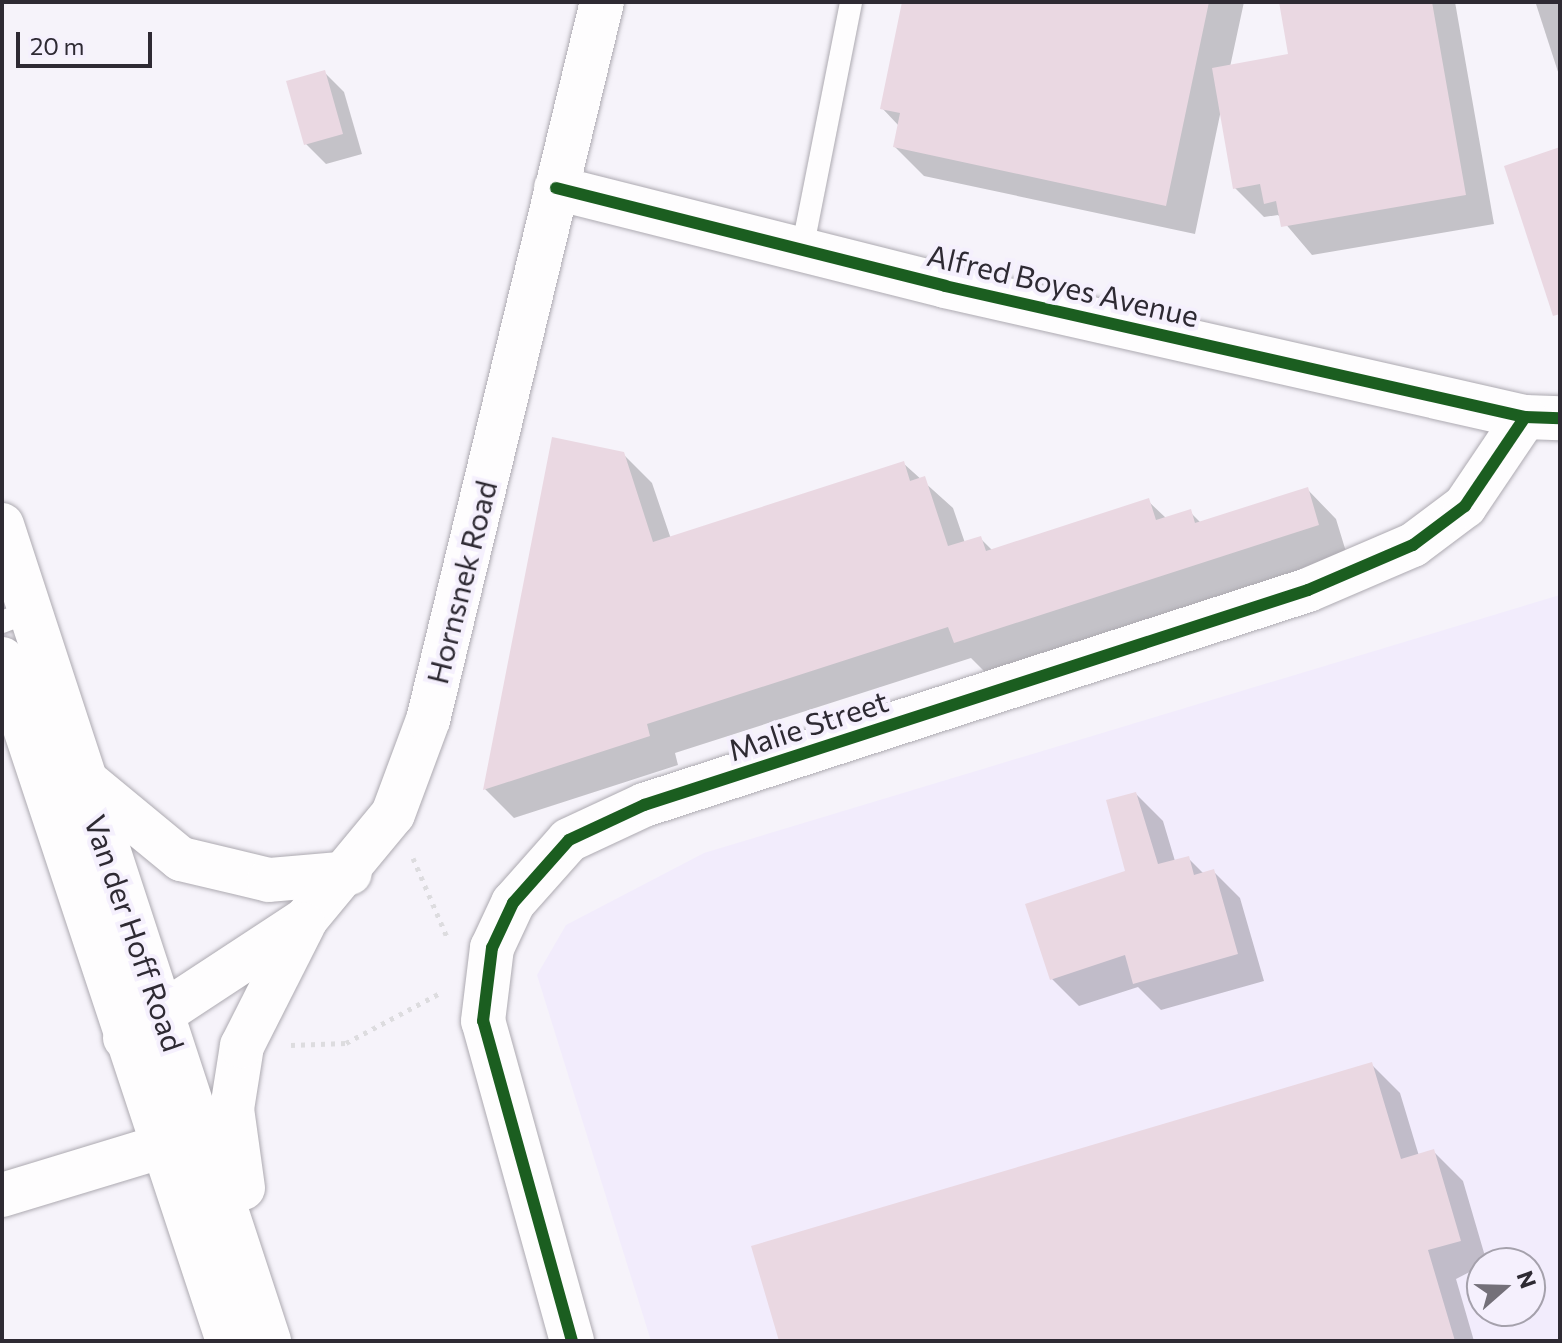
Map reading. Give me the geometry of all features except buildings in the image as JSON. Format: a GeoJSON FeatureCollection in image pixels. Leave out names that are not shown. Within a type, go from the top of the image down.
{"type":"FeatureCollection","features":[{"type":"Feature","properties":{"kind":"main road","name":"Hornsnek Road"},"geometry":{"type":"LineString","coordinates":[[125,1038],[166,1017],[306,919],[350,873],[393,814],[428,720],[602,2]]}},
{"type":"Feature","properties":{"kind":"main road","name":"Alfred Boyes Avenue"},"geometry":{"type":"LineString","coordinates":[[556,188],[802,250],[1542,418]]}},
{"type":"Feature","properties":{"kind":"main road","name":"Malie Street"},"geometry":{"type":"LineString","coordinates":[[572,1341],[483,1021],[492,948],[513,903],[569,840],[644,805],[1308,590],[1413,545],[1465,506],[1542,418]]}},
{"type":"Feature","properties":{"kind":"main road","name":"Van der Hoff Road"},"geometry":{"type":"LineString","coordinates":[[2,525],[16,616],[81,776],[166,1017],[270,1341]]}},
{"type":"Feature","properties":{"kind":"main road","name":"Van der Hoff Road"},"geometry":{"type":"LineString","coordinates":[[2,659],[125,1038],[228,1341]]}},
{"type":"Feature","properties":{"kind":"main road"},"geometry":{"type":"LineString","coordinates":[[81,776],[181,859],[269,880],[350,873]]}},
{"type":"Feature","properties":{"kind":"main road"},"geometry":{"type":"LineString","coordinates":[[270,1341],[232,1109],[242,1046],[306,919]]}},
{"type":"Feature","properties":{"kind":"main road"},"geometry":{"type":"LineString","coordinates":[[2,1195],[163,1146]]}},
{"type":"Feature","properties":{"kind":"lane"},"geometry":{"type":"LineString","coordinates":[[802,250],[851,2]]}},
{"type":"Feature","properties":{"kind":"path"},"geometry":{"type":"LineString","coordinates":[[393,814],[454,952]]}},
{"type":"Feature","properties":{"kind":"path"},"geometry":{"type":"LineString","coordinates":[[242,1046],[346,1043],[466,980],[483,1021]]}},
{"type":"Feature","properties":{"kind":"shaded area"},"geometry":{"type":"Polygon","coordinates":[[[1560,595],[1560,1341],[651,1341],[537,975],[566,925],[704,853],[1560,595]]]}},
{"type":"Feature","properties":{"kind":"cycle path"},"geometry":{"type":"LineString","coordinates":[[556,188],[945,286],[1525,417],[1560,418]]}},
{"type":"Feature","properties":{"kind":"cycle path"},"geometry":{"type":"LineString","coordinates":[[572,1341],[483,1021],[492,948],[513,903],[569,840],[644,805],[1308,590],[1413,545],[1465,506],[1525,417]]}}]}
